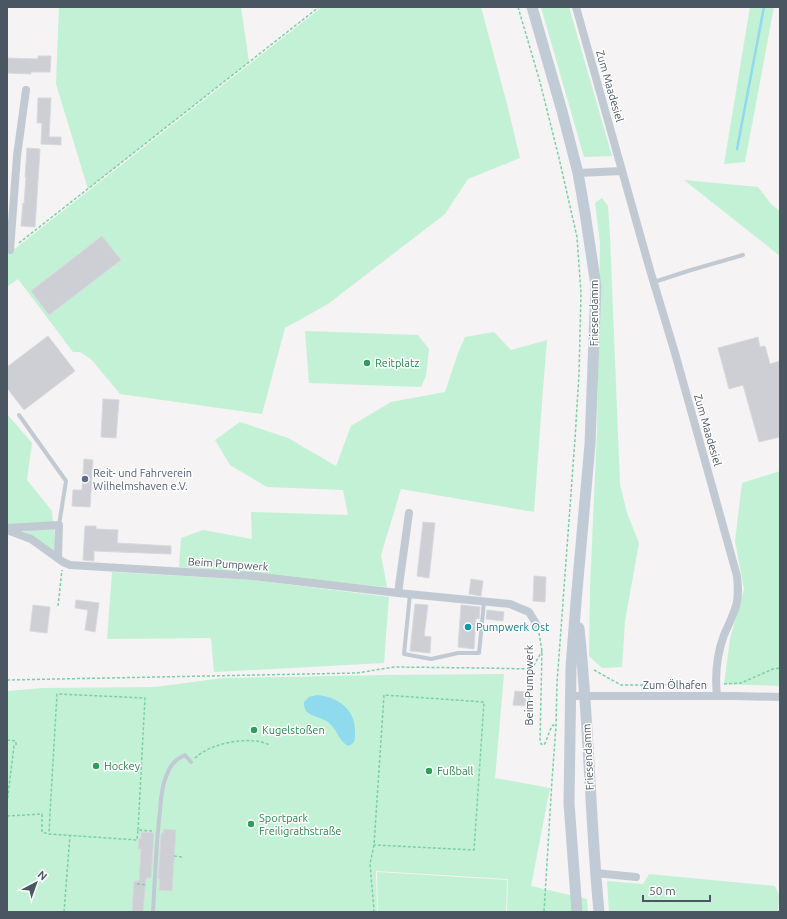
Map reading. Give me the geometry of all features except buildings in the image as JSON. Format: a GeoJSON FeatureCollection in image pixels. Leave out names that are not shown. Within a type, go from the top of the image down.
{"type":"FeatureCollection","features":[{"type":"Feature","properties":{"kind":"main road","name":"Friesendamm"},"geometry":{"type":"LineString","coordinates":[[532,7],[578,173],[596,286],[590,444],[576,602],[570,696],[569,803],[577,912]]}},
{"type":"Feature","properties":{"kind":"main road","name":"Friesendamm"},"geometry":{"type":"LineString","coordinates":[[576,602],[583,669],[595,873],[599,912]]}},
{"type":"Feature","properties":{"kind":"street","name":"Zum Maadesiel"},"geometry":{"type":"LineString","coordinates":[[576,7],[737,576],[738,591],[736,606],[719,653],[716,686],[717,696]]}},
{"type":"Feature","properties":{"kind":"street"},"geometry":{"type":"LineString","coordinates":[[10,250],[17,156],[26,90]]}},
{"type":"Feature","properties":{"kind":"street"},"geometry":{"type":"LineString","coordinates":[[7,156],[17,156]]}},
{"type":"Feature","properties":{"kind":"street"},"geometry":{"type":"LineString","coordinates":[[578,173],[622,171]]}},
{"type":"Feature","properties":{"kind":"street"},"geometry":{"type":"LineString","coordinates":[[398,593],[409,513]]}},
{"type":"Feature","properties":{"kind":"street"},"geometry":{"type":"LineString","coordinates":[[59,525],[60,560]]}},
{"type":"Feature","properties":{"kind":"street","name":"Beim Pumpwerk"},"geometry":{"type":"LineString","coordinates":[[7,529],[59,525]]}},
{"type":"Feature","properties":{"kind":"street","name":"Beim Pumpwerk"},"geometry":{"type":"LineString","coordinates":[[7,529],[31,539],[60,560],[70,565],[253,576],[510,604],[529,612],[537,625]]}},
{"type":"Feature","properties":{"kind":"street","name":"Zum Ölhafen"},"geometry":{"type":"LineString","coordinates":[[570,696],[780,697]]}},
{"type":"Feature","properties":{"kind":"street"},"geometry":{"type":"LineString","coordinates":[[595,873],[636,877]]}},
{"type":"Feature","properties":{"kind":"lane"},"geometry":{"type":"LineString","coordinates":[[654,282],[743,255]]}},
{"type":"Feature","properties":{"kind":"lane"},"geometry":{"type":"LineString","coordinates":[[19,415],[66,481],[59,525]]}},
{"type":"Feature","properties":{"kind":"lane"},"geometry":{"type":"LineString","coordinates":[[410,594],[404,654],[431,658],[458,653],[480,653],[484,602]]}},
{"type":"Feature","properties":{"kind":"lane"},"geometry":{"type":"LineString","coordinates":[[153,912],[158,831],[164,780],[168,771],[179,757],[185,755],[191,762]]}},
{"type":"Feature","properties":{"kind":"path"},"geometry":{"type":"LineString","coordinates":[[10,250],[320,7]]}},
{"type":"Feature","properties":{"kind":"path"},"geometry":{"type":"LineString","coordinates":[[518,7],[542,90],[577,237],[581,293],[577,395],[557,683],[556,726],[544,912]]}},
{"type":"Feature","properties":{"kind":"path"},"geometry":{"type":"LineString","coordinates":[[58,606],[60,560]]}},
{"type":"Feature","properties":{"kind":"path","name":"Beim Pumpwerk"},"geometry":{"type":"LineString","coordinates":[[537,625],[542,650],[541,744],[544,744],[547,741],[550,728],[553,725],[556,726]]}},
{"type":"Feature","properties":{"kind":"path"},"geometry":{"type":"LineString","coordinates":[[529,700],[532,670],[542,650]]}},
{"type":"Feature","properties":{"kind":"path"},"geometry":{"type":"LineString","coordinates":[[7,680],[357,673],[394,667],[532,670]]}},
{"type":"Feature","properties":{"kind":"path"},"geometry":{"type":"LineString","coordinates":[[583,669],[590,669],[621,684],[716,686],[741,683],[773,669],[780,668]]}},
{"type":"Feature","properties":{"kind":"path"},"geometry":{"type":"LineString","coordinates":[[7,816],[42,814],[42,832],[49,834],[137,840],[145,698],[57,694],[49,834]]}},
{"type":"Feature","properties":{"kind":"path"},"geometry":{"type":"LineString","coordinates":[[373,912],[370,864],[374,845],[384,695],[484,702],[474,850],[374,845]]}},
{"type":"Feature","properties":{"kind":"path"},"geometry":{"type":"LineString","coordinates":[[7,740],[16,741],[16,745],[14,746],[7,802]]}},
{"type":"Feature","properties":{"kind":"path"},"geometry":{"type":"LineString","coordinates":[[191,762],[197,756],[211,749],[222,744],[235,741],[256,741],[270,745]]}},
{"type":"Feature","properties":{"kind":"path"},"geometry":{"type":"LineString","coordinates":[[138,830],[158,831]]}},
{"type":"Feature","properties":{"kind":"path"},"geometry":{"type":"LineString","coordinates":[[64,912],[70,835]]}},
{"type":"Feature","properties":{"kind":"path"},"geometry":{"type":"LineString","coordinates":[[174,856],[182,857]]}},
{"type":"Feature","properties":{"kind":"path"},"geometry":{"type":"LineString","coordinates":[[137,884],[144,884]]}},
{"type":"Feature","properties":{"kind":"green space"},"geometry":{"type":"Polygon","coordinates":[[[7,7],[59,7],[7,8],[7,7]]]}},
{"type":"Feature","properties":{"kind":"green space"},"geometry":{"type":"Polygon","coordinates":[[[59,7],[241,7],[249,62],[88,189],[56,84],[59,7]]]}},
{"type":"Feature","properties":{"kind":"green space"},"geometry":{"type":"Polygon","coordinates":[[[322,7],[481,7],[520,158],[468,179],[445,214],[328,304],[285,328],[262,414],[120,394],[91,359],[80,352],[73,352],[18,279],[7,287],[7,255],[322,7]]]}},
{"type":"Feature","properties":{"kind":"green space"},"geometry":{"type":"Polygon","coordinates":[[[541,7],[569,7],[612,156],[584,157],[541,7]]]}},
{"type":"Feature","properties":{"kind":"green space"},"geometry":{"type":"Polygon","coordinates":[[[750,7],[774,7],[745,162],[724,164],[750,7]]]}},
{"type":"Feature","properties":{"kind":"green space"},"geometry":{"type":"Polygon","coordinates":[[[684,180],[758,187],[772,205],[780,211],[780,256],[684,180]]]}},
{"type":"Feature","properties":{"kind":"green space"},"geometry":{"type":"Polygon","coordinates":[[[602,198],[608,206],[610,236],[620,484],[627,513],[639,543],[625,621],[622,667],[602,668],[589,656],[590,589],[597,430],[600,243],[595,203],[602,198]]]}},
{"type":"Feature","properties":{"kind":"green space","name":"Reitplatz"},"geometry":{"type":"Polygon","coordinates":[[[305,331],[418,335],[429,349],[426,376],[421,387],[309,383],[305,331]]]}},
{"type":"Feature","properties":{"kind":"green space"},"geometry":{"type":"Polygon","coordinates":[[[494,332],[511,350],[547,340],[534,512],[401,489],[381,555],[387,587],[179,567],[181,538],[203,530],[252,539],[251,512],[348,515],[343,490],[267,487],[230,465],[215,440],[240,422],[288,438],[336,466],[351,426],[391,402],[445,392],[465,337],[494,332]]]}},
{"type":"Feature","properties":{"kind":"green space"},"geometry":{"type":"Polygon","coordinates":[[[7,414],[32,443],[27,480],[52,511],[56,553],[24,531],[7,531],[7,414]]]}},
{"type":"Feature","properties":{"kind":"green space"},"geometry":{"type":"Polygon","coordinates":[[[780,471],[780,686],[724,684],[730,639],[744,589],[735,541],[742,483],[780,471]]]}},
{"type":"Feature","properties":{"kind":"green space"},"geometry":{"type":"Polygon","coordinates":[[[112,572],[253,580],[389,597],[384,663],[214,672],[211,638],[107,639],[112,572]]]}},
{"type":"Feature","properties":{"kind":"green space","name":"Sportpark Freiligrathstraße"},"geometry":{"type":"Polygon","coordinates":[[[504,674],[495,778],[550,788],[531,886],[587,899],[588,912],[507,912],[508,879],[376,871],[377,912],[7,912],[7,691],[43,688],[155,687],[223,678],[504,674]]]}},
{"type":"Feature","properties":{"kind":"green space"},"geometry":{"type":"Polygon","coordinates":[[[377,872],[507,880],[506,912],[378,912],[377,872]]]}},
{"type":"Feature","properties":{"kind":"green space"},"geometry":{"type":"Polygon","coordinates":[[[649,874],[775,886],[779,895],[778,912],[609,912],[607,881],[643,884],[649,874]]]}},
{"type":"Feature","properties":{"kind":"water"},"geometry":{"type":"Polygon","coordinates":[[[317,695],[325,696],[339,702],[349,711],[355,725],[355,737],[352,744],[348,746],[345,744],[328,722],[312,715],[306,710],[304,707],[304,702],[309,697],[317,695]]]}},
{"type":"Feature","properties":{"kind":"waterway"},"geometry":{"type":"LineString","coordinates":[[737,149],[764,7]]}},
{"type":"Feature","properties":{"kind":"place","name":"Reitplatz"},"geometry":{"type":"Point","coordinates":[367,363]}},
{"type":"Feature","properties":{"kind":"place","name":"Reit- und Fahrverein Wilhelmshaven e.V."},"geometry":{"type":"Point","coordinates":[85,479]}},
{"type":"Feature","properties":{"kind":"place","name":"Pumpwerk Ost"},"geometry":{"type":"Point","coordinates":[468,627]}},
{"type":"Feature","properties":{"kind":"place","name":"Kugelstoßen"},"geometry":{"type":"Point","coordinates":[254,730]}},
{"type":"Feature","properties":{"kind":"place","name":"Hockey"},"geometry":{"type":"Point","coordinates":[96,766]}},
{"type":"Feature","properties":{"kind":"place","name":"Fußball"},"geometry":{"type":"Point","coordinates":[429,771]}},
{"type":"Feature","properties":{"kind":"place","name":"Sportpark Freiligrathstraße"},"geometry":{"type":"Point","coordinates":[251,824]}}]}
